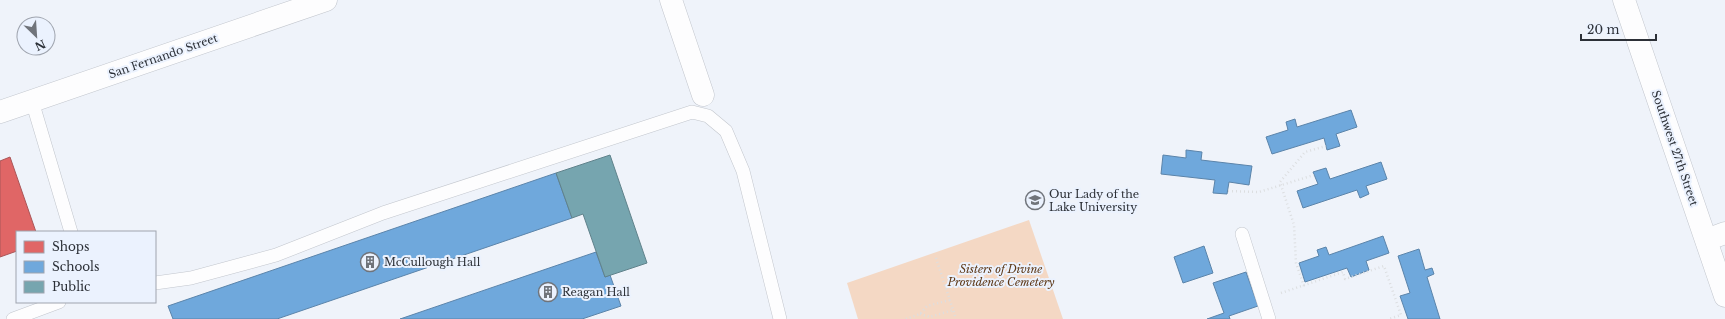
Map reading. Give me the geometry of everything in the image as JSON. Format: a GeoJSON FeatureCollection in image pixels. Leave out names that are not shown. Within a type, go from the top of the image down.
{"type":"FeatureCollection","features":[{"type":"Feature","properties":{"kind":"street","name":"San Fernando Street"},"geometry":{"type":"LineString","coordinates":[[0,112],[326,0]]}},
{"type":"Feature","properties":{"kind":"street"},"geometry":{"type":"LineString","coordinates":[[671,0],[705,106]]}},
{"type":"Feature","properties":{"kind":"street","name":"Southwest 27th Street"},"geometry":{"type":"LineString","coordinates":[[1624,0],[1716,237],[1725,296]]}},
{"type":"Feature","properties":{"kind":"lane"},"geometry":{"type":"LineString","coordinates":[[32,101],[71,231]]}},
{"type":"Feature","properties":{"kind":"lane"},"geometry":{"type":"LineString","coordinates":[[156,283],[191,278],[276,254],[383,213],[692,112],[705,106],[726,131],[743,171],[780,319]]}},
{"type":"Feature","properties":{"kind":"lane"},"geometry":{"type":"LineString","coordinates":[[1242,234],[1269,319]]}},
{"type":"Feature","properties":{"kind":"lane"},"geometry":{"type":"LineString","coordinates":[[13,319],[56,303]]}},
{"type":"Feature","properties":{"kind":"path"},"geometry":{"type":"LineString","coordinates":[[1304,286],[1296,263],[1294,225],[1280,182],[1305,152],[1326,146]]}},
{"type":"Feature","properties":{"kind":"path"},"geometry":{"type":"LineString","coordinates":[[1228,191],[1259,192],[1281,187],[1314,176]]}},
{"type":"Feature","properties":{"kind":"path"},"geometry":{"type":"LineString","coordinates":[[936,258],[956,319]]}},
{"type":"Feature","properties":{"kind":"path"},"geometry":{"type":"LineString","coordinates":[[1263,299],[1343,272],[1345,279],[1384,266],[1400,315],[1389,319]]}},
{"type":"Feature","properties":{"kind":"path"},"geometry":{"type":"LineString","coordinates":[[906,319],[920,314],[927,306],[950,300]]}},
{"type":"Feature","properties":{"kind":"path"},"geometry":{"type":"LineString","coordinates":[[920,314],[930,317],[953,310]]}},
{"type":"Feature","properties":{"kind":"green space","name":"Sisters of Divine Providence Cemetery"},"geometry":{"type":"Polygon","coordinates":[[[1029,220],[1063,319],[858,319],[847,283],[1029,220]]]}},
{"type":"Feature","properties":{"kind":"building: Shops"},"geometry":{"type":"Polygon","coordinates":[[[10,157],[36,231],[16,231],[16,251],[0,257],[0,161],[10,157]]]}},
{"type":"Feature","properties":{"kind":"building: Schools"},"geometry":{"type":"Polygon","coordinates":[[[1351,110],[1357,127],[1336,134],[1340,146],[1327,150],[1324,138],[1272,154],[1266,137],[1288,130],[1286,122],[1295,119],[1297,127],[1351,110]]]}},
{"type":"Feature","properties":{"kind":"building: Schools"},"geometry":{"type":"Polygon","coordinates":[[[1186,150],[1202,152],[1201,160],[1252,166],[1249,185],[1229,182],[1227,194],[1213,193],[1215,180],[1161,174],[1163,155],[1186,158],[1186,150]]]}},
{"type":"Feature","properties":{"kind":"building: Schools"},"geometry":{"type":"Polygon","coordinates":[[[1381,162],[1387,179],[1366,186],[1369,194],[1360,198],[1357,190],[1303,208],[1297,191],[1318,184],[1313,172],[1326,168],[1330,179],[1381,162]]]}},
{"type":"Feature","properties":{"kind":"building: Schools","name":"McCullough Hall"},"geometry":{"type":"Polygon","coordinates":[[[556,173],[572,218],[277,319],[173,319],[168,306],[556,173]]]}},
{"type":"Feature","properties":{"kind":"building: Schools"},"geometry":{"type":"Polygon","coordinates":[[[1383,236],[1389,253],[1366,261],[1369,270],[1351,277],[1347,268],[1305,282],[1299,263],[1319,256],[1317,250],[1326,247],[1329,255],[1383,236]]]}},
{"type":"Feature","properties":{"kind":"building: Schools"},"geometry":{"type":"Polygon","coordinates":[[[1204,246],[1213,273],[1183,283],[1174,257],[1204,246]]]}},
{"type":"Feature","properties":{"kind":"building: Schools"},"geometry":{"type":"Polygon","coordinates":[[[1419,249],[1425,270],[1432,268],[1434,274],[1427,277],[1440,319],[1408,319],[1400,296],[1410,293],[1398,256],[1419,249]]]}},
{"type":"Feature","properties":{"kind":"building: Schools","name":"Reagan Hall"},"geometry":{"type":"Polygon","coordinates":[[[596,252],[605,277],[610,275],[621,306],[582,319],[400,319],[596,252]]]}},
{"type":"Feature","properties":{"kind":"building: Schools"},"geometry":{"type":"Polygon","coordinates":[[[1246,272],[1258,306],[1229,316],[1230,319],[1207,319],[1224,313],[1213,283],[1246,272]]]}},
{"type":"Feature","properties":{"kind":"building: Public"},"geometry":{"type":"Polygon","coordinates":[[[610,155],[647,263],[605,277],[583,214],[572,218],[556,173],[610,155]]]}},
{"type":"Feature","properties":{"kind":"place","name":"Our Lady of the Lake University"},"geometry":{"type":"Point","coordinates":[1035,200]}},
{"type":"Feature","properties":{"kind":"place","name":"McCullough Hall"},"geometry":{"type":"Point","coordinates":[370,262]}},
{"type":"Feature","properties":{"kind":"place","name":"Reagan Hall"},"geometry":{"type":"Point","coordinates":[548,292]}}]}
